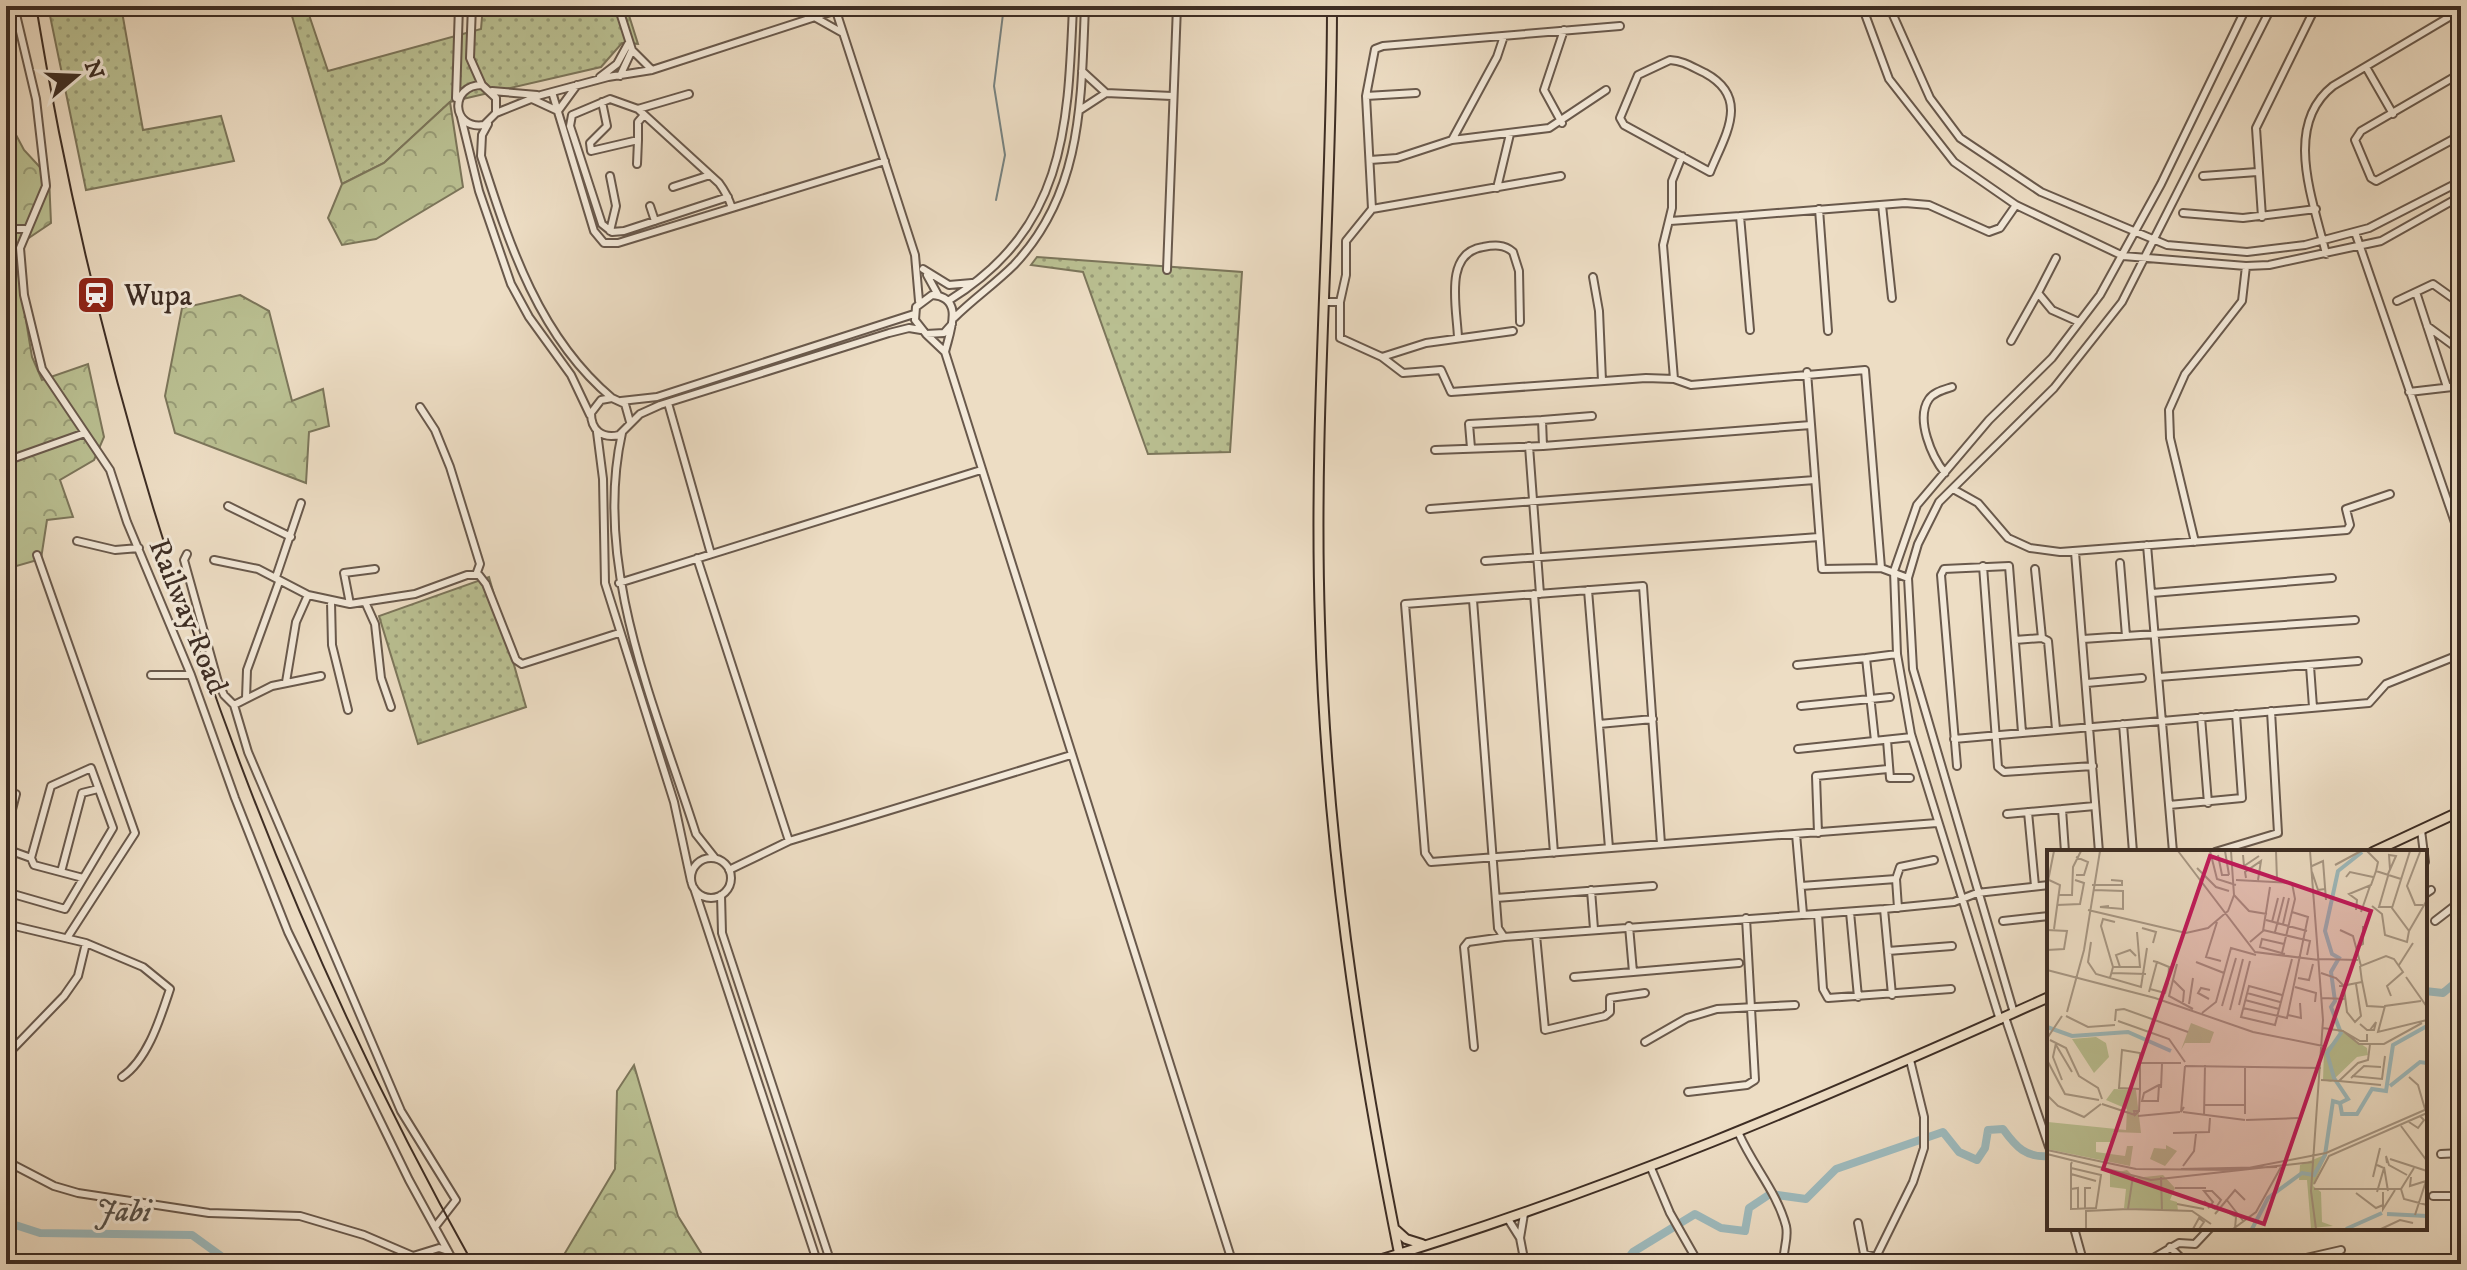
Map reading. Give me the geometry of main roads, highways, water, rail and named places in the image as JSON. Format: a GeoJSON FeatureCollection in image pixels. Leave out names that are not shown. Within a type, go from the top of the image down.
{"type":"FeatureCollection","features":[{"type":"Feature","properties":{"kind":"main road"},"geometry":{"type":"LineString","coordinates":[[1332,6],[1319,499],[1324,726],[1353,1000],[1399,1253]]}},
{"type":"Feature","properties":{"kind":"main road"},"geometry":{"type":"LineString","coordinates":[[2377,850],[2461,811]]}},
{"type":"Feature","properties":{"kind":"main road"},"geometry":{"type":"LineString","coordinates":[[1371,1263],[1524,1214],[1739,1134],[2047,998]]}},
{"type":"Feature","properties":{"kind":"main road"},"geometry":{"type":"LineString","coordinates":[[1395,1232],[1427,1245]]}},
{"type":"Feature","properties":{"kind":"main road"},"geometry":{"type":"LineString","coordinates":[[1371,1263],[1395,1232]]}},
{"type":"Feature","properties":{"kind":"waterway"},"geometry":{"type":"LineString","coordinates":[[996,200],[1005,155],[994,86],[1004,6]]}},
{"type":"Feature","properties":{"kind":"waterway"},"geometry":{"type":"LineString","coordinates":[[2427,991],[2443,993],[2461,978]]}},
{"type":"Feature","properties":{"kind":"waterway"},"geometry":{"type":"LineString","coordinates":[[1624,1264],[1633,1252],[1695,1214],[1721,1228],[1745,1231],[1749,1208],[1770,1194],[1806,1199],[1836,1169],[1943,1132],[1959,1152],[1977,1160],[1985,1148],[1988,1130],[2003,1129],[2022,1150],[2047,1156]]}},
{"type":"Feature","properties":{"kind":"waterway","name":"Jabi"},"geometry":{"type":"LineString","coordinates":[[6,1222],[40,1233],[192,1235],[232,1264]]}},
{"type":"Feature","properties":{"kind":"tram line"},"geometry":{"type":"LineString","coordinates":[[36,6],[67,169],[104,332],[149,494],[200,654],[259,812],[324,966],[395,1117],[473,1264]]}},
{"type":"Feature","properties":{"kind":"place","name":"Wupa"},"geometry":{"type":"Point","coordinates":[96,295]}}]}
